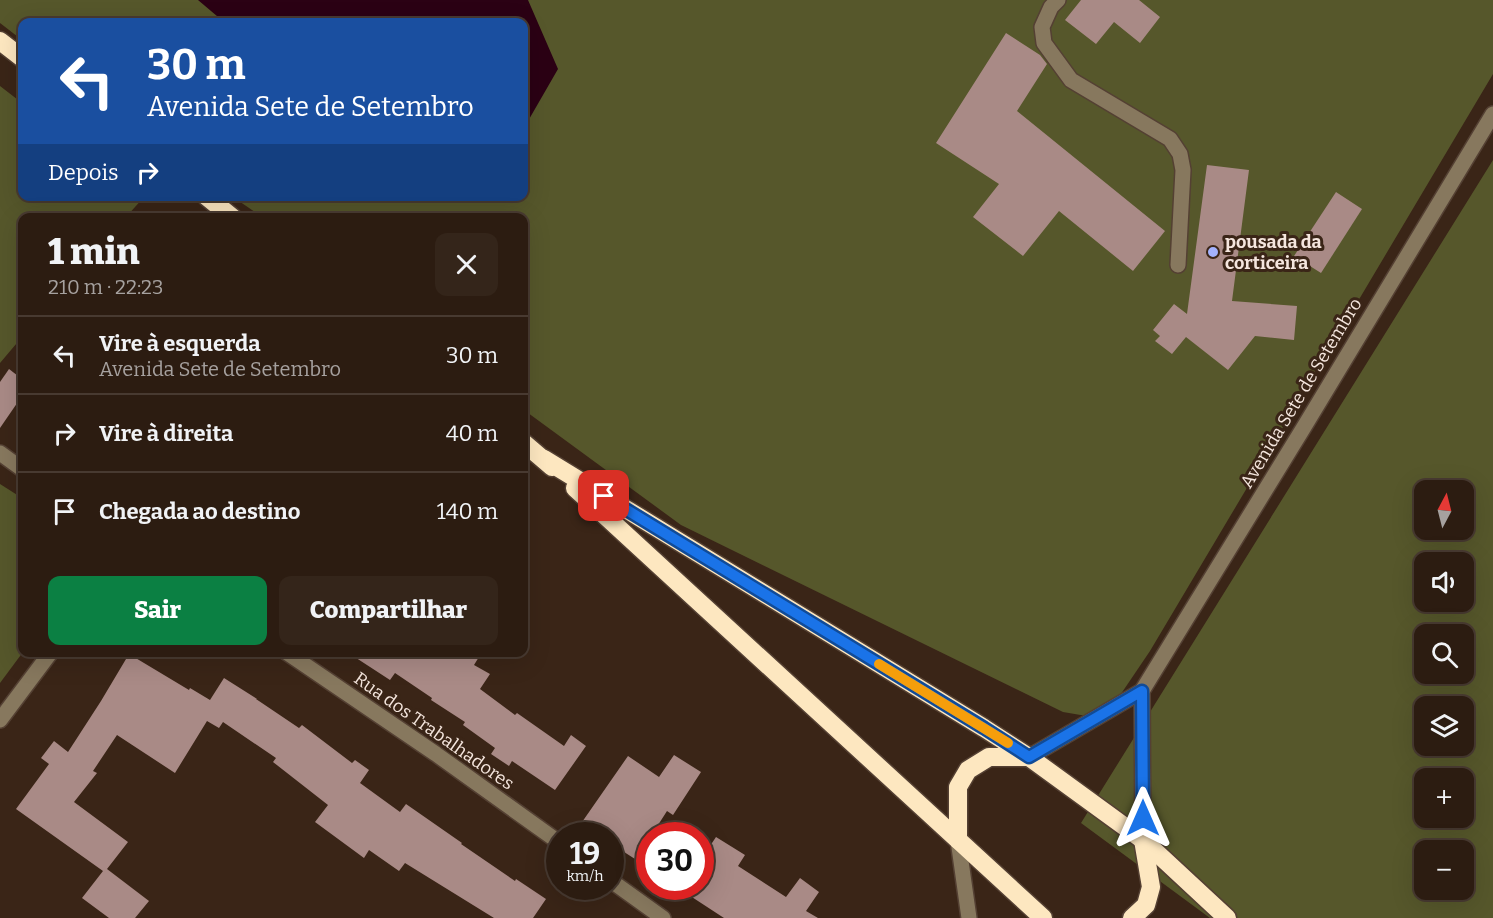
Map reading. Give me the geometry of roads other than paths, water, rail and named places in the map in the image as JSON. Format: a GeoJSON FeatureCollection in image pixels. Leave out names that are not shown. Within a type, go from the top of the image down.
{"type":"FeatureCollection","features":[{"type":"Feature","properties":{"kind":"highway"},"geometry":{"type":"LineString","coordinates":[[0,41],[18,55]]}},
{"type":"Feature","properties":{"kind":"highway"},"geometry":{"type":"LineString","coordinates":[[212,201],[227,213]]}},
{"type":"Feature","properties":{"kind":"highway"},"geometry":{"type":"LineString","coordinates":[[528,446],[1043,918]]}},
{"type":"Feature","properties":{"kind":"highway"},"geometry":{"type":"LineString","coordinates":[[544,459],[974,721],[1029,757],[1143,840],[1227,918]]}},
{"type":"Feature","properties":{"kind":"highway"},"geometry":{"type":"LineString","coordinates":[[958,840],[958,787],[968,770],[989,757],[1029,757]]}},
{"type":"Feature","properties":{"kind":"highway"},"geometry":{"type":"LineString","coordinates":[[1132,918],[1146,905],[1151,887],[1143,840]]}},
{"type":"Feature","properties":{"kind":"street"},"geometry":{"type":"LineString","coordinates":[[1058,0],[1042,27],[1044,43],[1071,80],[1170,139],[1180,154],[1183,170],[1178,265]]}},
{"type":"Feature","properties":{"kind":"street","name":"Avenida Sete de Setembro"},"geometry":{"type":"LineString","coordinates":[[1029,757],[1142,691],[1493,114]]}},
{"type":"Feature","properties":{"kind":"street"},"geometry":{"type":"LineString","coordinates":[[0,453],[18,466]]}},
{"type":"Feature","properties":{"kind":"street"},"geometry":{"type":"LineString","coordinates":[[0,720],[47,657]]}},
{"type":"Feature","properties":{"kind":"street","name":"Rua dos Trabalhadores"},"geometry":{"type":"LineString","coordinates":[[293,657],[436,754],[546,833]]}},
{"type":"Feature","properties":{"kind":"street"},"geometry":{"type":"LineString","coordinates":[[1142,691],[1143,840]]}},
{"type":"Feature","properties":{"kind":"street"},"geometry":{"type":"LineString","coordinates":[[958,840],[969,918]]}},
{"type":"Feature","properties":{"kind":"street"},"geometry":{"type":"LineString","coordinates":[[624,890],[663,918]]}},
{"type":"Feature","properties":{"kind":"place","name":"pousada da corticeira"},"geometry":{"type":"Point","coordinates":[1213,252]}}]}
